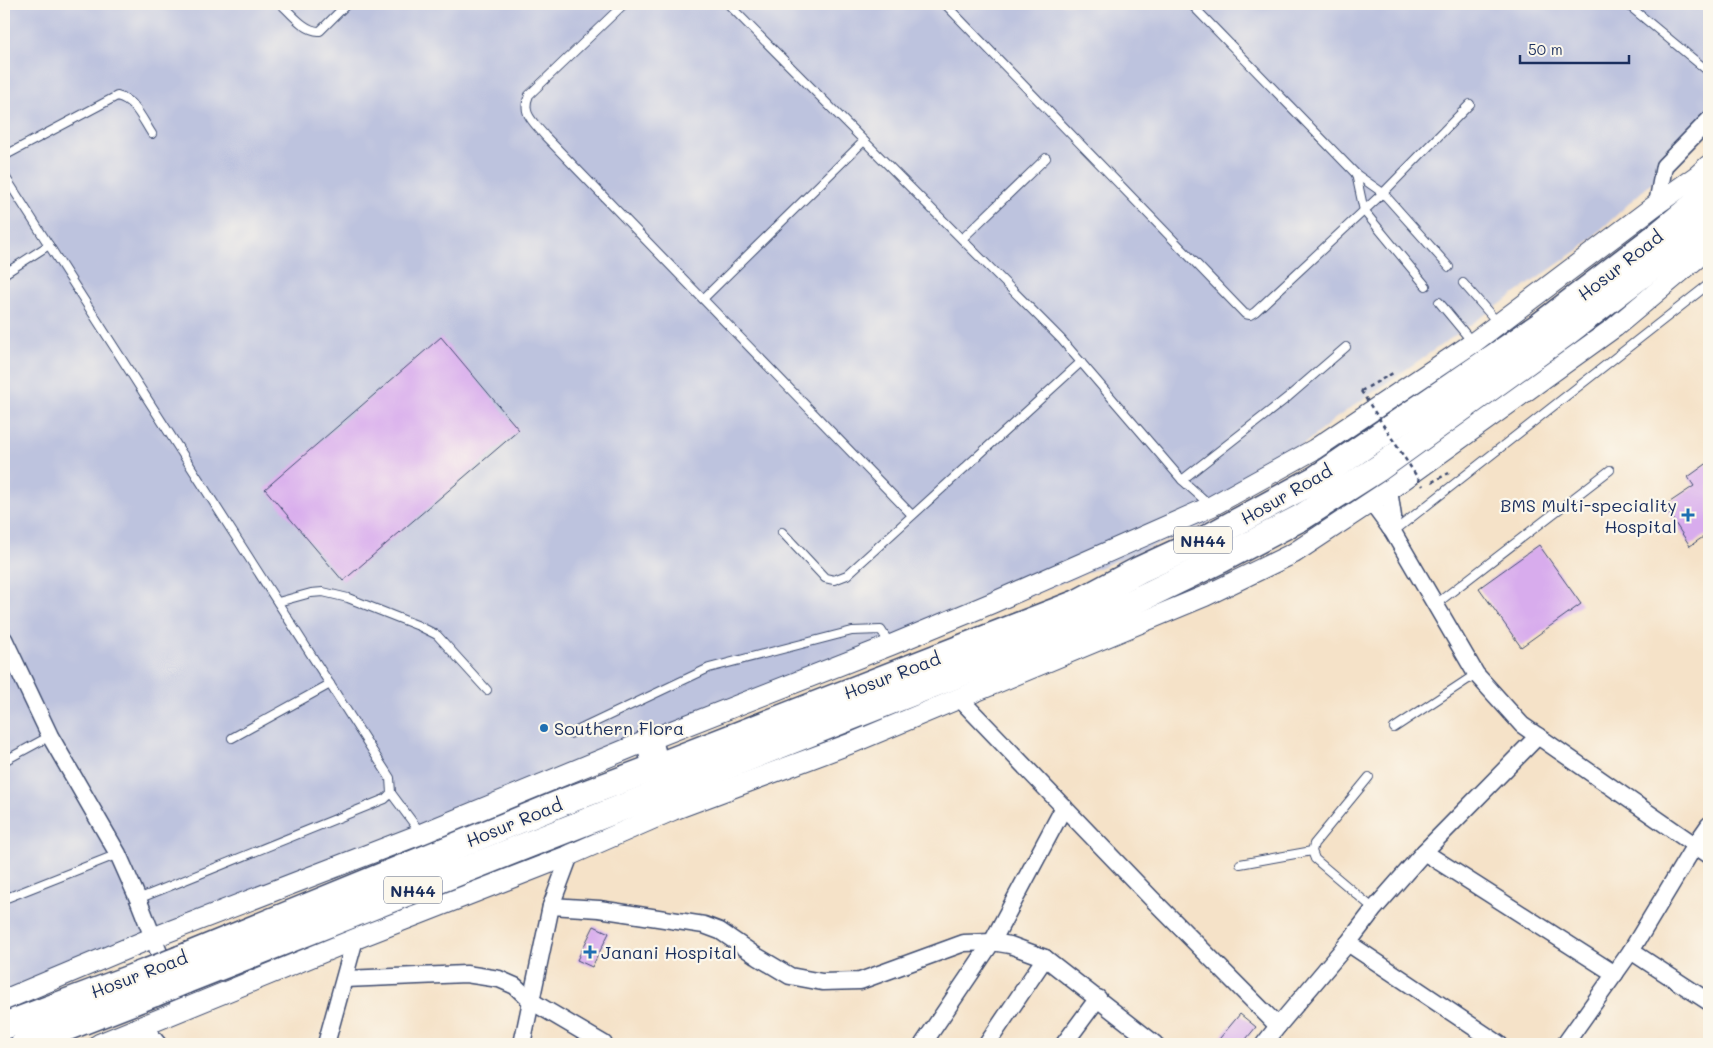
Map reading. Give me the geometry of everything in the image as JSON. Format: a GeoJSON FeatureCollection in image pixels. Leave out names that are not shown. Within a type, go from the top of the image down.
{"type":"FeatureCollection","features":[{"type":"Feature","properties":{"kind":"highway","name":"Hosur Road"},"geometry":{"type":"LineString","coordinates":[[182,970],[566,801],[656,768],[1077,603],[1139,570],[1204,540],[1316,479],[1541,325],[1658,236],[1709,193]]}},
{"type":"Feature","properties":{"kind":"highway","name":"Hosur Road"},"geometry":{"type":"LineString","coordinates":[[24,1044],[151,982],[182,970],[674,798],[833,724],[1100,618],[1222,559],[1302,517],[1394,457],[1566,333],[1709,223]]}},
{"type":"Feature","properties":{"kind":"highway"},"geometry":{"type":"LineString","coordinates":[[648,740],[656,768]]}},
{"type":"Feature","properties":{"kind":"highway","name":"Hosur Road"},"geometry":{"type":"LineString","coordinates":[[4,1026],[53,1006],[151,982]]}},
{"type":"Feature","properties":{"kind":"street"},"geometry":{"type":"LineString","coordinates":[[1657,204],[1664,166],[1709,120]]}},
{"type":"Feature","properties":{"kind":"street"},"geometry":{"type":"LineString","coordinates":[[4,1000],[152,938],[421,834],[648,740],[891,645],[992,603],[1212,506],[1315,449],[1473,343],[1709,165]]}},
{"type":"Feature","properties":{"kind":"street"},"geometry":{"type":"LineString","coordinates":[[99,1044],[355,939],[570,855],[674,798],[852,743],[1205,596],[1276,562],[1294,553],[1389,490],[1615,327],[1709,248]]}},
{"type":"Feature","properties":{"kind":"street"},"geometry":{"type":"LineString","coordinates":[[1389,490],[1393,517],[1391,530]]}},
{"type":"Feature","properties":{"kind":"street"},"geometry":{"type":"LineString","coordinates":[[1370,502],[1391,530],[1476,674],[1522,726],[1709,855]]}},
{"type":"Feature","properties":{"kind":"street"},"geometry":{"type":"LineString","coordinates":[[4,639],[50,736],[118,854],[138,899],[181,1009]]}},
{"type":"Feature","properties":{"kind":"street"},"geometry":{"type":"LineString","coordinates":[[960,699],[1278,1026],[1280,1044]]}},
{"type":"Feature","properties":{"kind":"street"},"geometry":{"type":"LineString","coordinates":[[1264,1044],[1348,943],[1374,908],[1424,852],[1538,736]]}},
{"type":"Feature","properties":{"kind":"street"},"geometry":{"type":"LineString","coordinates":[[923,1044],[992,942],[1064,807]]}},
{"type":"Feature","properties":{"kind":"street"},"geometry":{"type":"LineString","coordinates":[[1565,1044],[1631,952],[1709,825]]}},
{"type":"Feature","properties":{"kind":"street"},"geometry":{"type":"LineString","coordinates":[[1424,852],[1615,974]]}},
{"type":"Feature","properties":{"kind":"street"},"geometry":{"type":"LineString","coordinates":[[522,1044],[551,906],[570,855]]}},
{"type":"Feature","properties":{"kind":"street"},"geometry":{"type":"LineString","coordinates":[[551,906],[599,909],[704,925],[720,932],[790,976],[822,982],[860,981],[964,943],[992,942],[1010,945],[1045,958],[1155,1044]]}},
{"type":"Feature","properties":{"kind":"street"},"geometry":{"type":"LineString","coordinates":[[326,1044],[355,939]]}},
{"type":"Feature","properties":{"kind":"street"},"geometry":{"type":"LineString","coordinates":[[1348,943],[1499,1044]]}},
{"type":"Feature","properties":{"kind":"street"},"geometry":{"type":"LineString","coordinates":[[1631,952],[1709,1002]]}},
{"type":"Feature","properties":{"kind":"street"},"geometry":{"type":"LineString","coordinates":[[987,1044],[1045,958]]}},
{"type":"Feature","properties":{"kind":"street"},"geometry":{"type":"LineString","coordinates":[[345,979],[466,974],[499,979],[515,986],[531,1002],[604,1044]]}},
{"type":"Feature","properties":{"kind":"street"},"geometry":{"type":"LineString","coordinates":[[1064,1044],[1098,998]]}},
{"type":"Feature","properties":{"kind":"street"},"geometry":{"type":"LineString","coordinates":[[144,1027],[158,1044]]}},
{"type":"Feature","properties":{"kind":"lane"},"geometry":{"type":"LineString","coordinates":[[281,4],[314,32],[320,31],[347,4]]}},
{"type":"Feature","properties":{"kind":"lane"},"geometry":{"type":"LineString","coordinates":[[624,4],[529,95],[525,105],[526,112],[545,136],[912,515]]}},
{"type":"Feature","properties":{"kind":"lane"},"geometry":{"type":"LineString","coordinates":[[728,4],[1061,339],[1182,480],[1212,506]]}},
{"type":"Feature","properties":{"kind":"lane"},"geometry":{"type":"LineString","coordinates":[[945,4],[1244,314],[1250,315],[1255,312],[1364,211],[1470,104]]}},
{"type":"Feature","properties":{"kind":"lane"},"geometry":{"type":"LineString","coordinates":[[1190,4],[1356,174],[1383,192],[1449,267]]}},
{"type":"Feature","properties":{"kind":"lane"},"geometry":{"type":"LineString","coordinates":[[1628,4],[1709,72]]}},
{"type":"Feature","properties":{"kind":"lane"},"geometry":{"type":"LineString","coordinates":[[4,156],[117,96],[125,98],[132,103],[152,134]]}},
{"type":"Feature","properties":{"kind":"lane"},"geometry":{"type":"LineString","coordinates":[[702,298],[864,141]]}},
{"type":"Feature","properties":{"kind":"lane"},"geometry":{"type":"LineString","coordinates":[[962,239],[1046,158]]}},
{"type":"Feature","properties":{"kind":"lane"},"geometry":{"type":"LineString","coordinates":[[1356,174],[1364,211],[1426,286]]}},
{"type":"Feature","properties":{"kind":"lane"},"geometry":{"type":"LineString","coordinates":[[4,175],[390,778],[391,793],[421,834]]}},
{"type":"Feature","properties":{"kind":"lane"},"geometry":{"type":"LineString","coordinates":[[4,274],[49,245]]}},
{"type":"Feature","properties":{"kind":"lane"},"geometry":{"type":"LineString","coordinates":[[1463,283],[1498,324]]}},
{"type":"Feature","properties":{"kind":"lane"},"geometry":{"type":"LineString","coordinates":[[1391,530],[1709,284]]}},
{"type":"Feature","properties":{"kind":"lane"},"geometry":{"type":"LineString","coordinates":[[1438,302],[1473,343]]}},
{"type":"Feature","properties":{"kind":"lane"},"geometry":{"type":"LineString","coordinates":[[1182,480],[1288,397],[1346,347]]}},
{"type":"Feature","properties":{"kind":"lane"},"geometry":{"type":"LineString","coordinates":[[782,532],[825,578],[834,580],[847,575],[1081,362]]}},
{"type":"Feature","properties":{"kind":"lane"},"geometry":{"type":"LineString","coordinates":[[1436,604],[1610,470]]}},
{"type":"Feature","properties":{"kind":"lane"},"geometry":{"type":"LineString","coordinates":[[278,602],[311,593],[323,592],[348,598],[419,626],[437,635],[487,690]]}},
{"type":"Feature","properties":{"kind":"lane"},"geometry":{"type":"LineString","coordinates":[[570,734],[710,668],[852,631],[881,630],[891,645]]}},
{"type":"Feature","properties":{"kind":"lane"},"geometry":{"type":"LineString","coordinates":[[1394,728],[1476,674]]}},
{"type":"Feature","properties":{"kind":"lane"},"geometry":{"type":"LineString","coordinates":[[232,738],[330,684]]}},
{"type":"Feature","properties":{"kind":"lane"},"geometry":{"type":"LineString","coordinates":[[4,761],[50,736]]}},
{"type":"Feature","properties":{"kind":"lane"},"geometry":{"type":"LineString","coordinates":[[1369,778],[1314,844],[1312,851],[1315,859],[1374,908]]}},
{"type":"Feature","properties":{"kind":"lane"},"geometry":{"type":"LineString","coordinates":[[138,899],[385,799],[391,793]]}},
{"type":"Feature","properties":{"kind":"lane"},"geometry":{"type":"LineString","coordinates":[[1240,864],[1312,851]]}},
{"type":"Feature","properties":{"kind":"lane"},"geometry":{"type":"LineString","coordinates":[[4,899],[118,854]]}},
{"type":"Feature","properties":{"kind":"path"},"geometry":{"type":"LineString","coordinates":[[1393,373],[1362,391],[1423,486]]}},
{"type":"Feature","properties":{"kind":"path"},"geometry":{"type":"LineString","coordinates":[[1431,482],[1454,470]]}},
{"type":"Feature","properties":{"kind":"shaded area"},"geometry":{"type":"Polygon","coordinates":[[[4,4],[1709,4],[1709,129],[1581,248],[1336,418],[1205,525],[798,689],[4,1003],[4,4]]]}},
{"type":"Feature","properties":{"kind":"building"},"geometry":{"type":"Polygon","coordinates":[[[441,337],[519,430],[343,581],[265,489],[441,337]]]}},
{"type":"Feature","properties":{"kind":"building"},"geometry":{"type":"Polygon","coordinates":[[[1709,462],[1709,533],[1690,546],[1664,506],[1694,486],[1688,477],[1709,462]]]}},
{"type":"Feature","properties":{"kind":"building"},"geometry":{"type":"Polygon","coordinates":[[[1539,545],[1581,604],[1521,647],[1479,588],[1539,545]]]}},
{"type":"Feature","properties":{"kind":"building"},"geometry":{"type":"Polygon","coordinates":[[[594,926],[609,933],[592,967],[577,960],[594,926]]]}},
{"type":"Feature","properties":{"kind":"building"},"geometry":{"type":"Polygon","coordinates":[[[1240,1014],[1256,1027],[1242,1044],[1215,1044],[1240,1014]]]}},
{"type":"Feature","properties":{"kind":"place","name":"BMS Multi-speciality Hospital"},"geometry":{"type":"Point","coordinates":[1688,515]}},
{"type":"Feature","properties":{"kind":"place","name":"Southern Flora"},"geometry":{"type":"Point","coordinates":[544,728]}},
{"type":"Feature","properties":{"kind":"place","name":"Janani Hospital"},"geometry":{"type":"Point","coordinates":[590,952]}}]}
